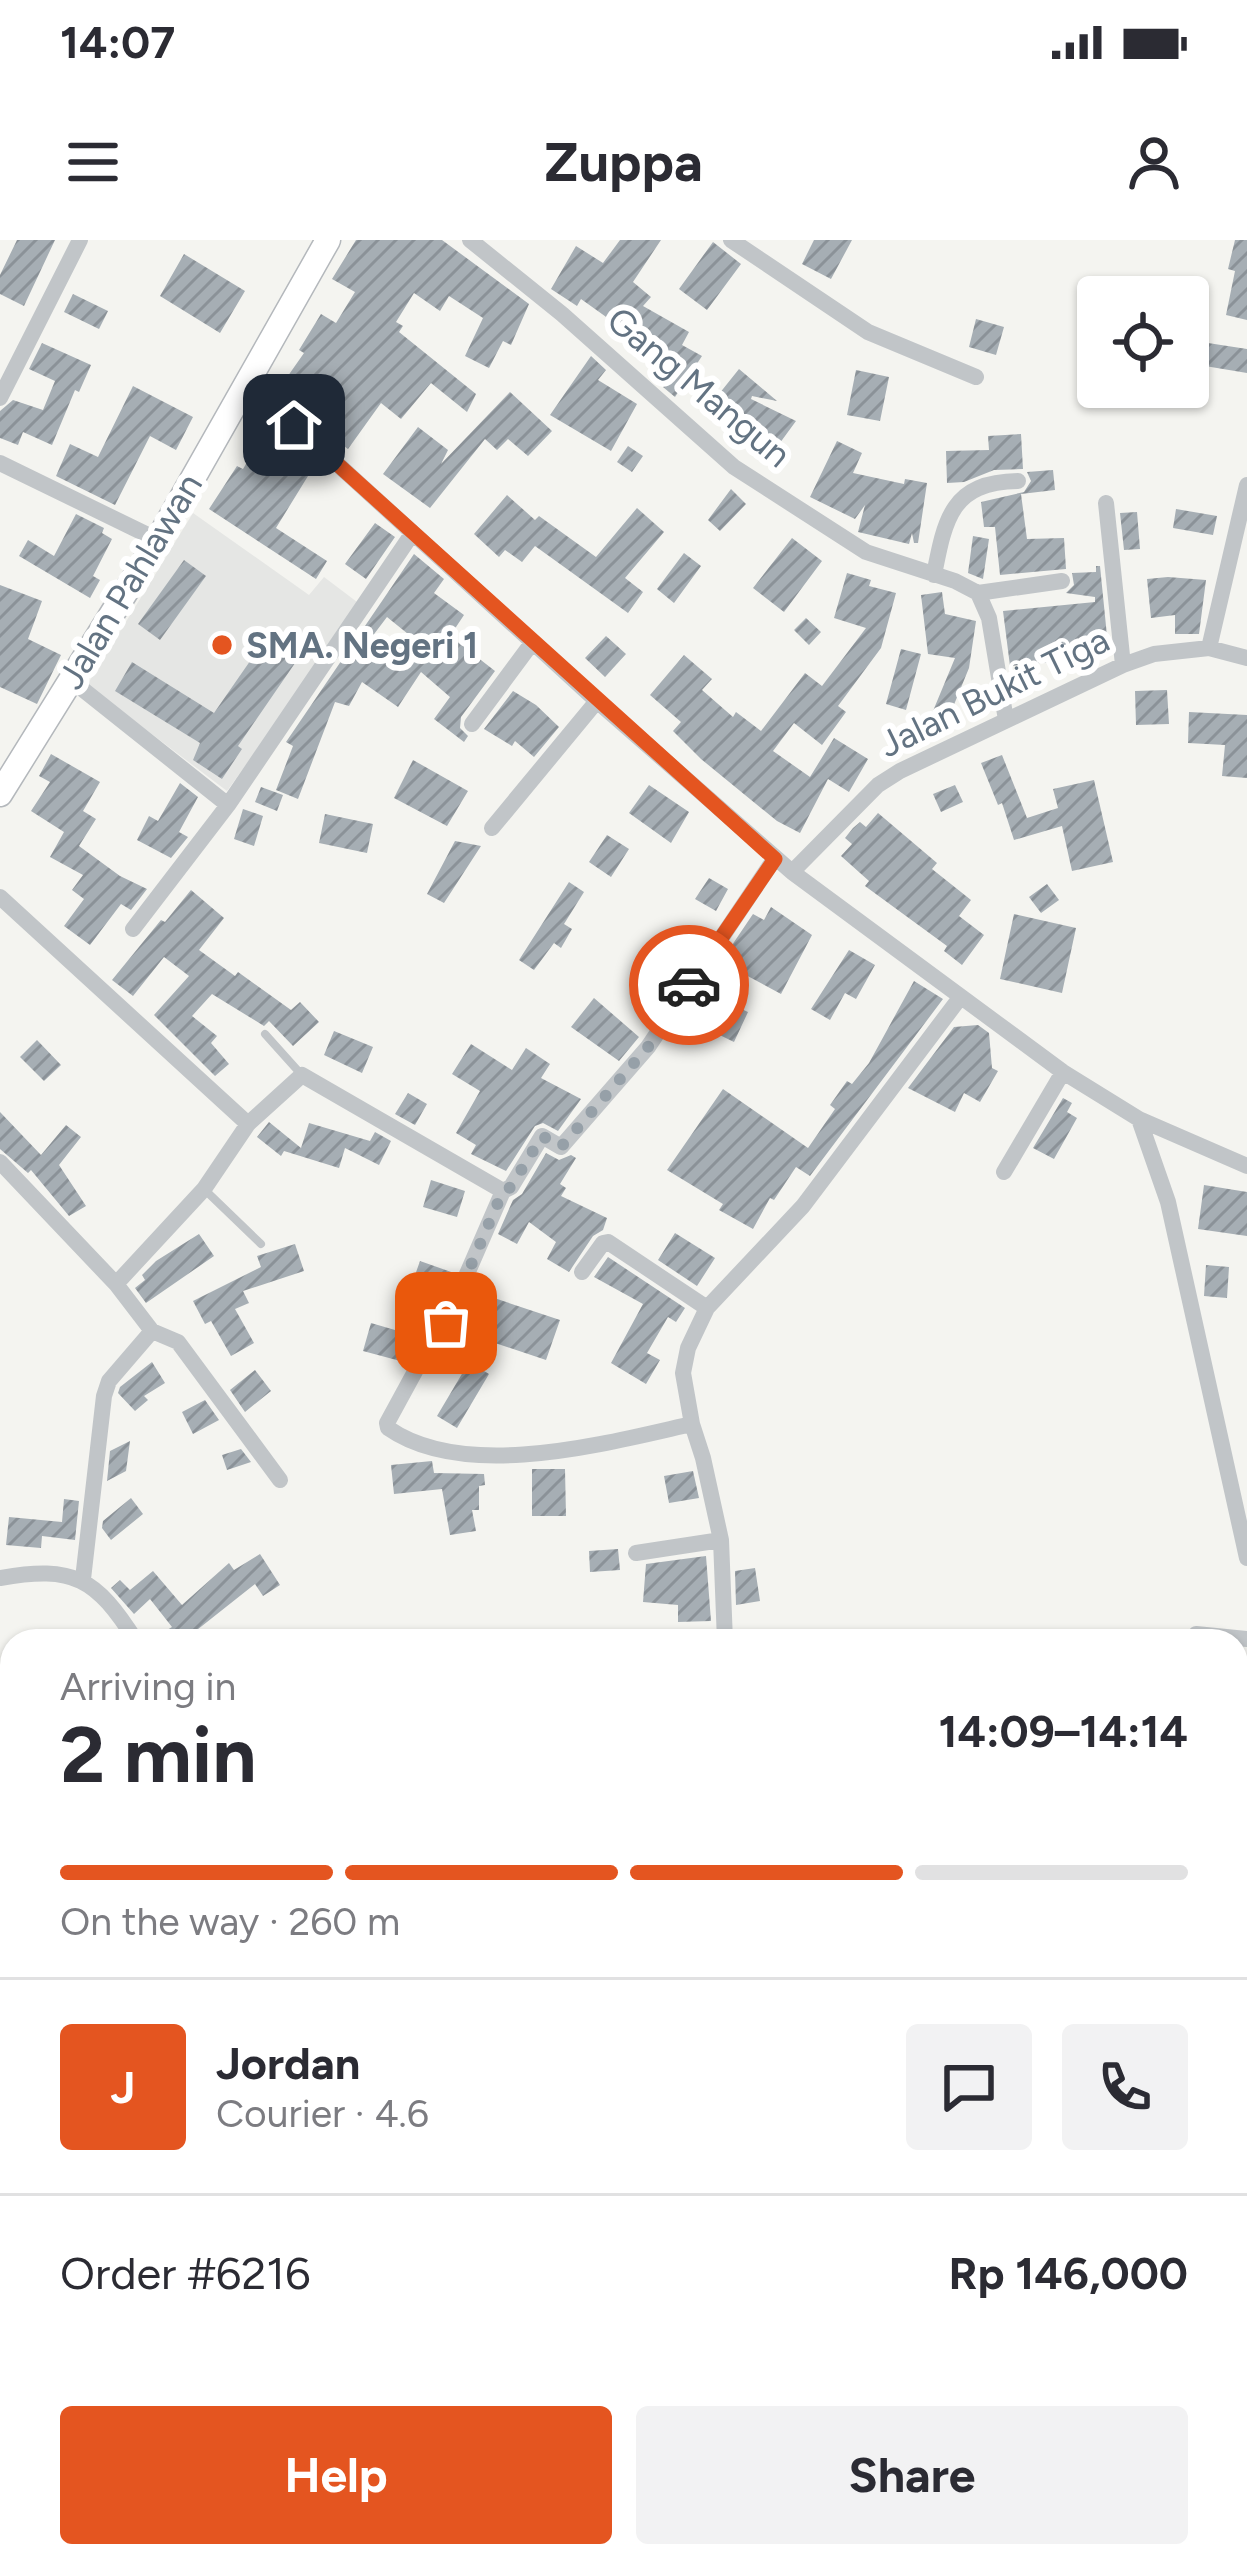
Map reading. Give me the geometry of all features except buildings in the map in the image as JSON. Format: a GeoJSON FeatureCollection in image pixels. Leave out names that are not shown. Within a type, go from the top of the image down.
{"type":"FeatureCollection","features":[{"type":"Feature","properties":{"kind":"main road","name":"Jalan Pahlawan"},"geometry":{"type":"LineString","coordinates":[[0,794],[158,539],[257,391],[328,240]]}},
{"type":"Feature","properties":{"kind":"street"},"geometry":{"type":"LineString","coordinates":[[0,398],[80,240]]}},
{"type":"Feature","properties":{"kind":"street","name":"Gang Mangun"},"geometry":{"type":"LineString","coordinates":[[470,240],[562,314],[734,466],[866,552],[978,593]]}},
{"type":"Feature","properties":{"kind":"street"},"geometry":{"type":"LineString","coordinates":[[731,240],[868,332],[976,377]]}},
{"type":"Feature","properties":{"kind":"street"},"geometry":{"type":"LineString","coordinates":[[257,391],[412,534],[528,650],[597,701],[775,859],[1063,1072],[1139,1119],[1247,1166]]}},
{"type":"Feature","properties":{"kind":"street"},"geometry":{"type":"LineString","coordinates":[[0,464],[158,539]]}},
{"type":"Feature","properties":{"kind":"street"},"geometry":{"type":"LineString","coordinates":[[934,575],[951,512],[981,484],[1018,481]]}},
{"type":"Feature","properties":{"kind":"street"},"geometry":{"type":"LineString","coordinates":[[1210,648],[1247,485]]}},
{"type":"Feature","properties":{"kind":"street"},"geometry":{"type":"LineString","coordinates":[[1106,503],[1123,665]]}},
{"type":"Feature","properties":{"kind":"street"},"geometry":{"type":"LineString","coordinates":[[133,929],[228,805],[412,534]]}},
{"type":"Feature","properties":{"kind":"street"},"geometry":{"type":"LineString","coordinates":[[1006,720],[989,618],[978,593],[1062,581]]}},
{"type":"Feature","properties":{"kind":"street","name":"Jalan Bukit Tiga"},"geometry":{"type":"LineString","coordinates":[[793,872],[878,785],[1006,720],[1123,665],[1166,652],[1210,648],[1247,658]]}},
{"type":"Feature","properties":{"kind":"street"},"geometry":{"type":"LineString","coordinates":[[472,724],[528,650]]}},
{"type":"Feature","properties":{"kind":"street"},"geometry":{"type":"LineString","coordinates":[[71,680],[228,805]]}},
{"type":"Feature","properties":{"kind":"street"},"geometry":{"type":"LineString","coordinates":[[492,828],[597,701]]}},
{"type":"Feature","properties":{"kind":"street"},"geometry":{"type":"LineString","coordinates":[[692,1424],[586,1448],[520,1456],[462,1452],[406,1441],[388,1428],[389,1414],[418,1366],[434,1350],[503,1191],[511,1187],[542,1136],[561,1147],[648,1047],[775,859]]}},
{"type":"Feature","properties":{"kind":"street"},"geometry":{"type":"LineString","coordinates":[[0,897],[248,1124]]}},
{"type":"Feature","properties":{"kind":"street"},"geometry":{"type":"LineString","coordinates":[[725,1629],[721,1540],[683,1373],[688,1348],[707,1308],[803,1206],[959,999]]}},
{"type":"Feature","properties":{"kind":"street"},"geometry":{"type":"LineString","coordinates":[[1004,1172],[1063,1072]]}},
{"type":"Feature","properties":{"kind":"street"},"geometry":{"type":"LineString","coordinates":[[116,1284],[204,1189],[248,1124],[302,1075],[503,1191]]}},
{"type":"Feature","properties":{"kind":"street"},"geometry":{"type":"LineString","coordinates":[[1139,1119],[1168,1202],[1247,1558]]}},
{"type":"Feature","properties":{"kind":"street"},"geometry":{"type":"LineString","coordinates":[[0,1162],[116,1284],[152,1330],[178,1342],[280,1480]]}},
{"type":"Feature","properties":{"kind":"street"},"geometry":{"type":"LineString","coordinates":[[582,1272],[603,1243],[608,1243],[707,1308]]}},
{"type":"Feature","properties":{"kind":"street"},"geometry":{"type":"LineString","coordinates":[[82,1579],[104,1396],[109,1381],[152,1330]]}},
{"type":"Feature","properties":{"kind":"street"},"geometry":{"type":"LineString","coordinates":[[636,1553],[721,1540]]}},
{"type":"Feature","properties":{"kind":"street"},"geometry":{"type":"LineString","coordinates":[[0,1578],[39,1571],[82,1579],[129,1629]]}},
{"type":"Feature","properties":{"kind":"lane"},"geometry":{"type":"LineString","coordinates":[[265,1034],[302,1075]]}},
{"type":"Feature","properties":{"kind":"lane"},"geometry":{"type":"LineString","coordinates":[[204,1189],[262,1244]]}},
{"type":"Feature","properties":{"kind":"shaded area","name":"SMA. Negeri 1"},"geometry":{"type":"Polygon","coordinates":[[[193,513],[309,595],[324,577],[361,605],[227,791],[87,685],[193,513]]]}},
{"type":"Feature","properties":{"kind":"way so far"},"geometry":{"type":"LineString","coordinates":[[446,1323],[503,1191],[511,1187],[542,1136],[561,1147],[648,1047],[689,985]]}},
{"type":"Feature","properties":{"kind":"place","name":"SMA. Negeri 1"},"geometry":{"type":"Point","coordinates":[222,645]}},
{"type":"Feature","properties":{"kind":"route"},"geometry":{"type":"LineString","coordinates":[[294,425],[775,859],[689,985]]}}]}
